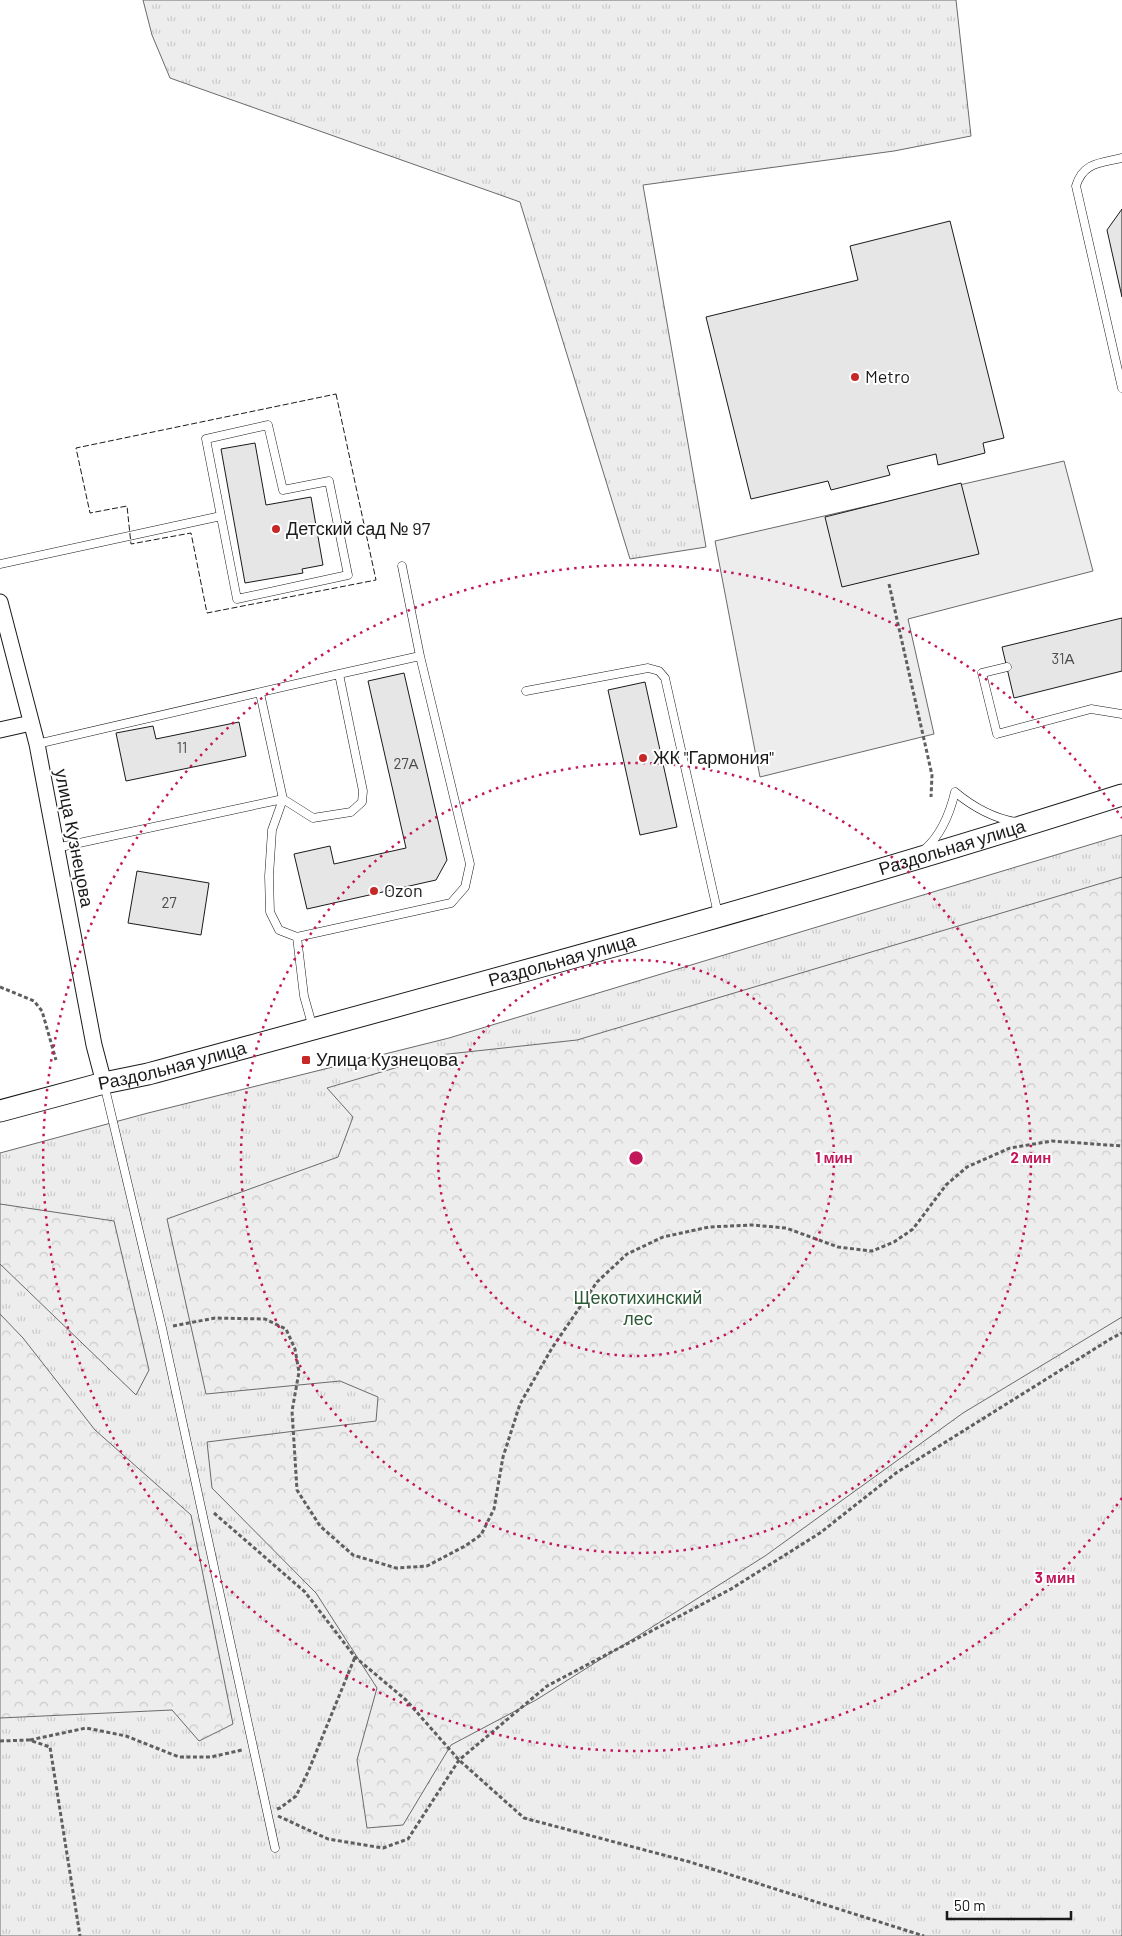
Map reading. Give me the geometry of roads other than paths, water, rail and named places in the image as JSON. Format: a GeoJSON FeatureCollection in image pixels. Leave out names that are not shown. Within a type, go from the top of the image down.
{"type":"FeatureCollection","features":[{"type":"Feature","properties":{"kind":"main road","name":"Раздольная улица"},"geometry":{"type":"LineString","coordinates":[[0,1111],[104,1083],[148,1074],[719,916],[912,860],[1122,795]]}},
{"type":"Feature","properties":{"kind":"street","name":"улица Кузнецова"},"geometry":{"type":"LineString","coordinates":[[0,602],[36,744],[92,1036],[104,1083]]}},
{"type":"Feature","properties":{"kind":"street"},"geometry":{"type":"LineString","coordinates":[[0,730],[31,723]]}},
{"type":"Feature","properties":{"kind":"lane"},"geometry":{"type":"LineString","coordinates":[[1122,158],[1089,166],[1079,175],[1076,186],[1122,388]]}},
{"type":"Feature","properties":{"kind":"lane"},"geometry":{"type":"LineString","coordinates":[[268,425],[283,490],[329,480],[348,575],[237,599],[221,516],[206,439],[268,425]]}},
{"type":"Feature","properties":{"kind":"lane"},"geometry":{"type":"LineString","coordinates":[[0,564],[221,516]]}},
{"type":"Feature","properties":{"kind":"lane"},"geometry":{"type":"LineString","coordinates":[[260,693],[282,799],[272,830],[269,876],[270,912],[280,930],[297,937],[451,903],[465,887],[470,864],[420,656],[402,566]]}},
{"type":"Feature","properties":{"kind":"lane"},"geometry":{"type":"LineString","coordinates":[[36,744],[420,656]]}},
{"type":"Feature","properties":{"kind":"lane"},"geometry":{"type":"LineString","coordinates":[[1007,667],[982,673],[997,734],[1091,709],[1122,714]]}},
{"type":"Feature","properties":{"kind":"lane"},"geometry":{"type":"LineString","coordinates":[[526,691],[648,668],[659,671],[665,678],[719,916]]}},
{"type":"Feature","properties":{"kind":"lane"},"geometry":{"type":"LineString","coordinates":[[56,848],[282,799],[313,818],[351,812],[362,802],[363,791],[339,674]]}},
{"type":"Feature","properties":{"kind":"lane"},"geometry":{"type":"LineString","coordinates":[[912,860],[929,846],[944,826],[951,810],[955,792],[970,805],[989,814],[1009,821],[1030,824]]}},
{"type":"Feature","properties":{"kind":"lane"},"geometry":{"type":"LineString","coordinates":[[297,937],[304,996],[313,1029]]}},
{"type":"Feature","properties":{"kind":"lane"},"geometry":{"type":"LineString","coordinates":[[104,1083],[162,1328],[275,1848]]}},
{"type":"Feature","properties":{"kind":"place","name":"Metro"},"geometry":{"type":"Point","coordinates":[855,377]}},
{"type":"Feature","properties":{"kind":"place","name":"Детский сад № 97"},"geometry":{"type":"Point","coordinates":[276,529]}},
{"type":"Feature","properties":{"kind":"place","name":"ЖК \"Гармония\""},"geometry":{"type":"Point","coordinates":[643,758]}},
{"type":"Feature","properties":{"kind":"place","name":"Ozon"},"geometry":{"type":"Point","coordinates":[374,891]}},
{"type":"Feature","properties":{"kind":"place","name":"Улица Кузнецова"},"geometry":{"type":"Point","coordinates":[306,1060]}},
{"type":"Feature","properties":{"kind":"park label","name":"Щекотихинский лес"},"geometry":{"type":"Point","coordinates":[638,1308]}}]}
